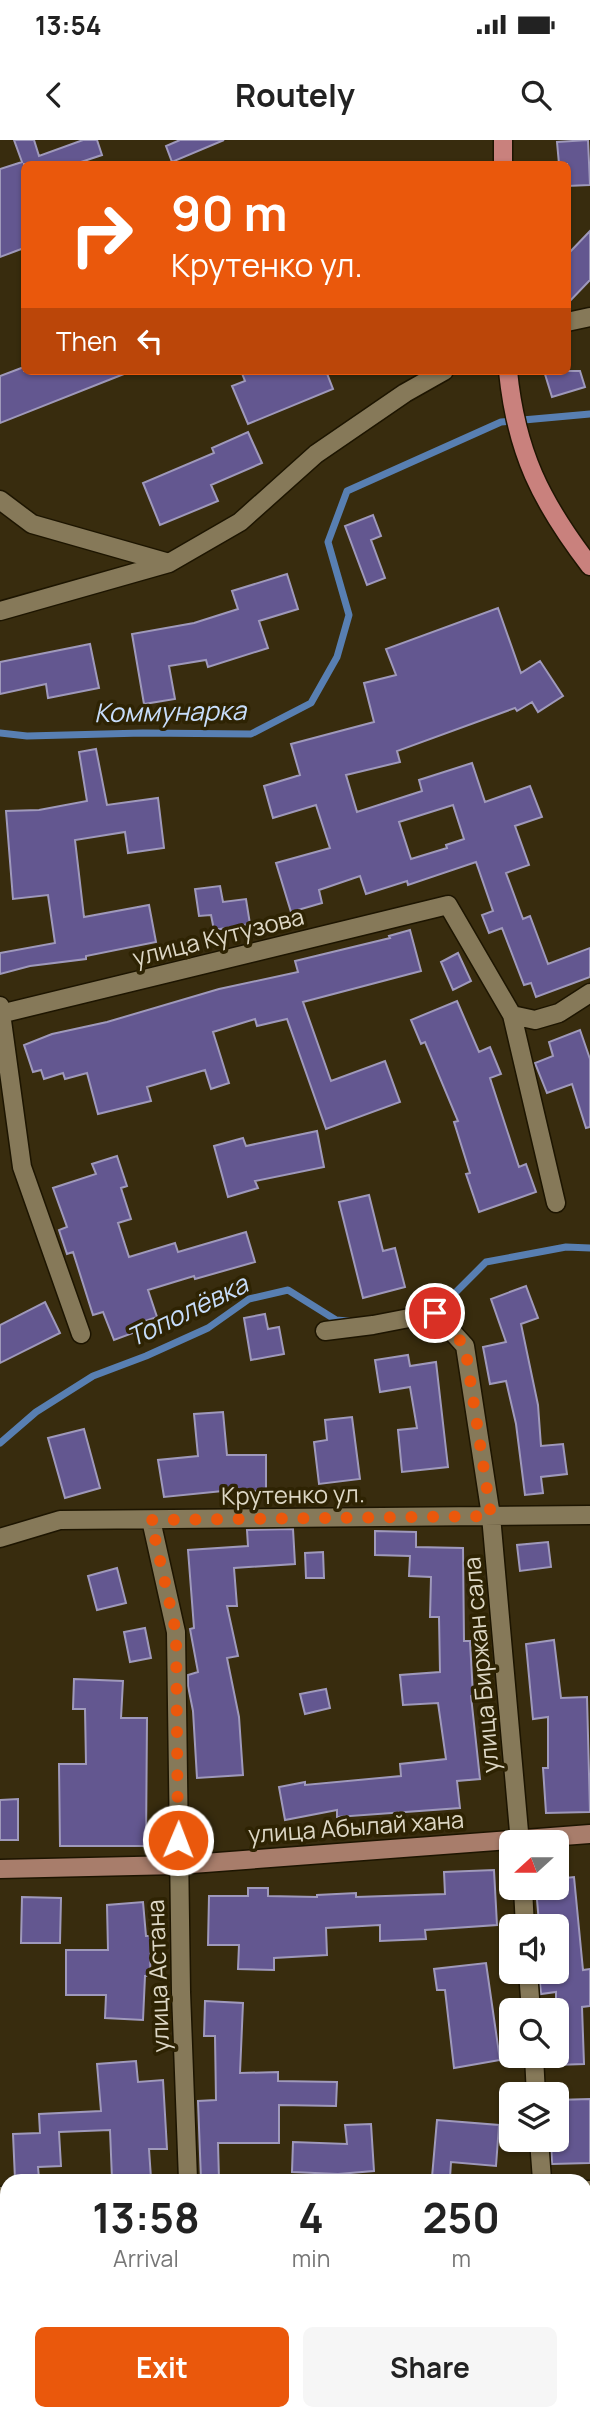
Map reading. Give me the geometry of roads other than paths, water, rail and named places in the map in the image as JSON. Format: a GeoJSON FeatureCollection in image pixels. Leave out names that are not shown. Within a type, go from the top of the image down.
{"type":"FeatureCollection","features":[{"type":"Feature","properties":{"kind":"main road"},"geometry":{"type":"LineString","coordinates":[[503,140],[503,161]]}},
{"type":"Feature","properties":{"kind":"main road"},"geometry":{"type":"LineString","coordinates":[[508,375],[523,451],[566,535],[590,566]]}},
{"type":"Feature","properties":{"kind":"street"},"geometry":{"type":"LineString","coordinates":[[571,321],[590,317]]}},
{"type":"Feature","properties":{"kind":"street"},"geometry":{"type":"LineString","coordinates":[[0,611],[169,563],[240,523],[316,454],[405,393],[437,375]]}},
{"type":"Feature","properties":{"kind":"street"},"geometry":{"type":"LineString","coordinates":[[0,500],[32,524],[169,563]]}},
{"type":"Feature","properties":{"kind":"street","name":"улица Кутузова"},"geometry":{"type":"LineString","coordinates":[[1,1011],[448,905],[512,1015]]}},
{"type":"Feature","properties":{"kind":"street"},"geometry":{"type":"LineString","coordinates":[[556,1203],[512,1015],[535,1020],[559,1013],[590,993]]}},
{"type":"Feature","properties":{"kind":"street"},"geometry":{"type":"LineString","coordinates":[[1,1011],[22,1167],[81,1334]]}},
{"type":"Feature","properties":{"kind":"street","name":"улица Биржан сала"},"geometry":{"type":"LineString","coordinates":[[325,1331],[435,1313],[465,1346],[491,1516],[519,1830]]}},
{"type":"Feature","properties":{"kind":"street","name":"Крутенко ул."},"geometry":{"type":"LineString","coordinates":[[0,1538],[60,1520],[590,1515]]}},
{"type":"Feature","properties":{"kind":"street","name":"улица Астана"},"geometry":{"type":"LineString","coordinates":[[151,1520],[176,1632],[178,1865],[188,2174]]}},
{"type":"Feature","properties":{"kind":"street","name":"улица Абылай хана"},"geometry":{"type":"LineString","coordinates":[[569,1835],[590,1833]]}},
{"type":"Feature","properties":{"kind":"street","name":"улица Абылай хана"},"geometry":{"type":"LineString","coordinates":[[0,1869],[178,1865],[499,1842]]}},
{"type":"Feature","properties":{"kind":"street"},"geometry":{"type":"LineString","coordinates":[[540,2152],[542,2174]]}},
{"type":"Feature","properties":{"kind":"waterway","name":"Коммунарка"},"geometry":{"type":"LineString","coordinates":[[0,733],[27,736],[251,734],[311,703],[337,657],[349,615],[328,542],[347,491],[501,422],[590,414]]}},
{"type":"Feature","properties":{"kind":"waterway","name":"Тополёвка"},"geometry":{"type":"LineString","coordinates":[[435,1313],[486,1262],[566,1247],[590,1248]]}},
{"type":"Feature","properties":{"kind":"waterway","name":"Тополёвка"},"geometry":{"type":"LineString","coordinates":[[0,1443],[36,1412],[93,1376],[208,1328],[249,1299],[288,1290],[336,1320],[348,1321]]}}]}
